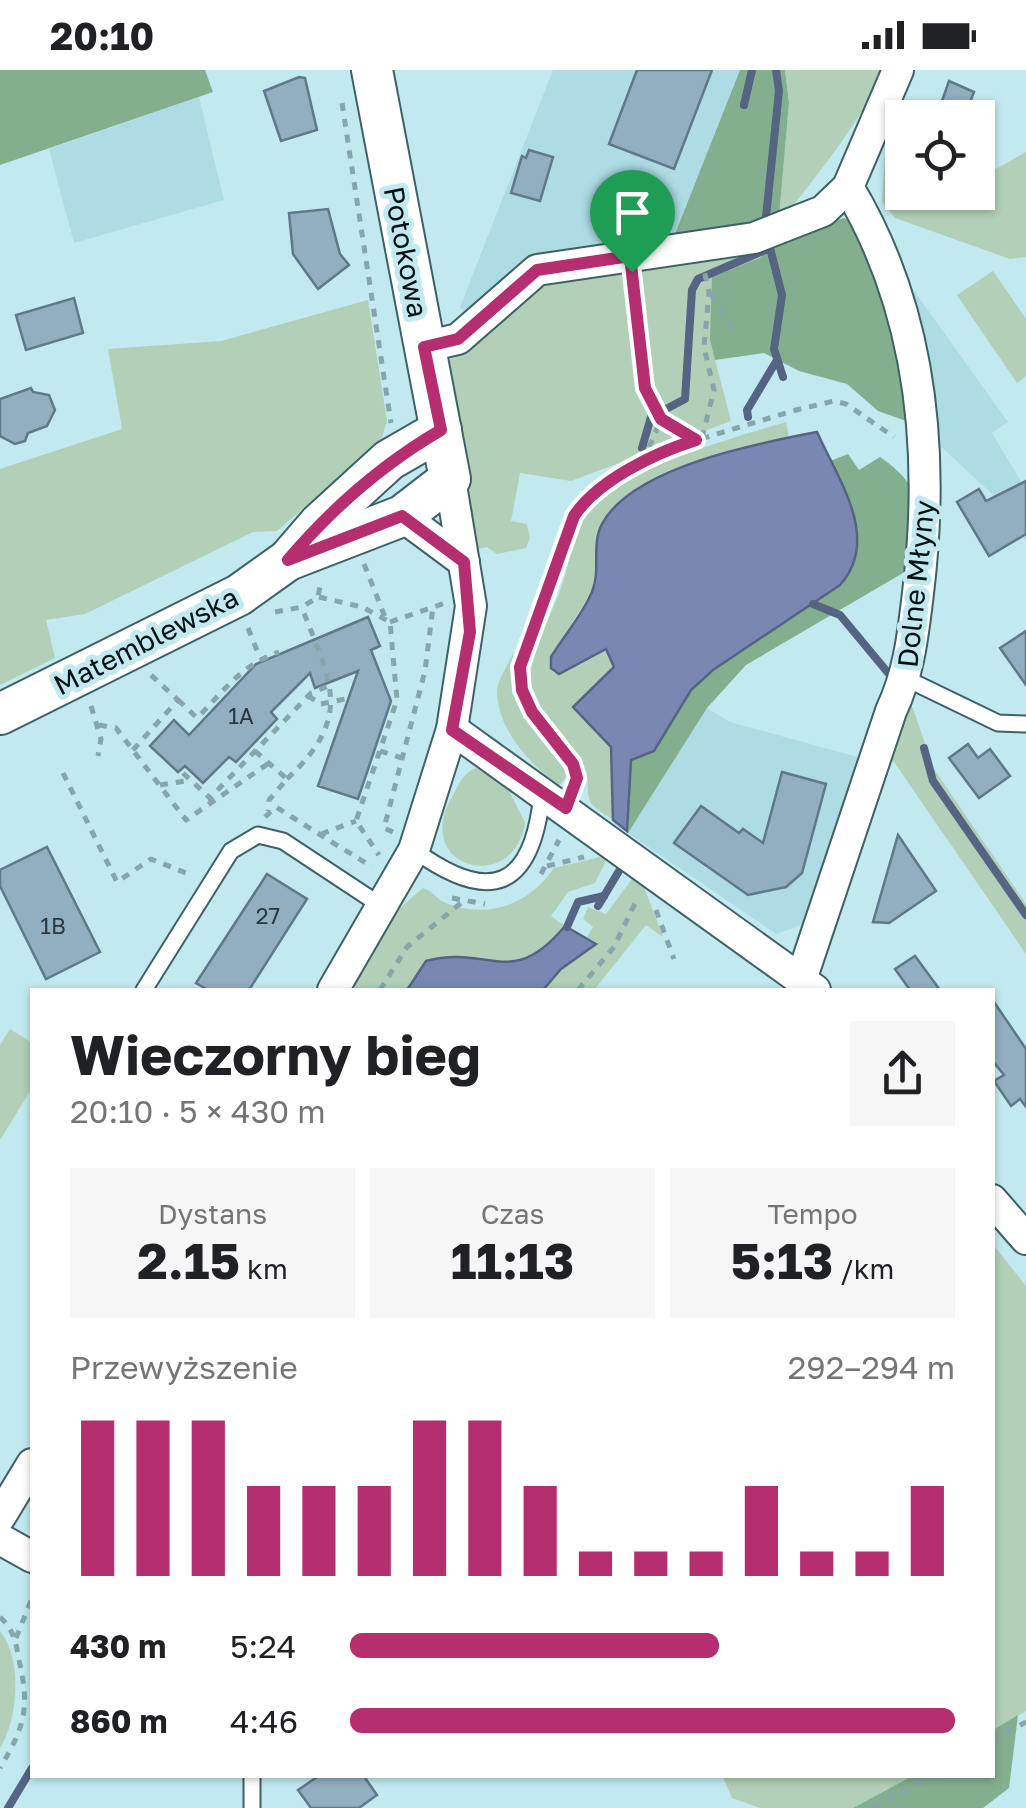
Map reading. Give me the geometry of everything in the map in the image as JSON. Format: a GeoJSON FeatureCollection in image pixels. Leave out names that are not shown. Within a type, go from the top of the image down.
{"type":"FeatureCollection","features":[{"type":"Feature","properties":{"kind":"street"},"geometry":{"type":"LineString","coordinates":[[424,347],[458,339],[537,270],[754,238],[822,212],[848,187],[898,70]]}},
{"type":"Feature","properties":{"kind":"street","name":"Potokowa"},"geometry":{"type":"LineString","coordinates":[[334,988],[405,842],[452,730],[470,632],[464,562],[424,347],[356,78]]}},
{"type":"Feature","properties":{"kind":"street","name":"Dolne Młyny"},"geometry":{"type":"LineString","coordinates":[[808,984],[891,712],[907,678],[924,545],[926,448],[915,354],[870,222],[848,187]]}},
{"type":"Feature","properties":{"kind":"street","name":"Matemblewska"},"geometry":{"type":"LineString","coordinates":[[288,560],[318,524],[389,460],[441,430]]}},
{"type":"Feature","properties":{"kind":"street","name":"Matemblewska"},"geometry":{"type":"LineString","coordinates":[[0,714],[239,595],[288,560],[402,516],[450,479]]}},
{"type":"Feature","properties":{"kind":"street"},"geometry":{"type":"LineString","coordinates":[[402,516],[464,562]]}},
{"type":"Feature","properties":{"kind":"street"},"geometry":{"type":"LineString","coordinates":[[452,730],[554,799],[808,984]]}},
{"type":"Feature","properties":{"kind":"street"},"geometry":{"type":"LineString","coordinates":[[995,1203],[1026,1239]]}},
{"type":"Feature","properties":{"kind":"street"},"geometry":{"type":"LineString","coordinates":[[0,1517],[30,1467]]}},
{"type":"Feature","properties":{"kind":"street"},"geometry":{"type":"LineString","coordinates":[[0,1540],[30,1556]]}},
{"type":"Feature","properties":{"kind":"lane"},"geometry":{"type":"LineString","coordinates":[[907,678],[998,724],[1026,724]]}},
{"type":"Feature","properties":{"kind":"lane"},"geometry":{"type":"LineString","coordinates":[[405,842],[471,882],[505,877],[532,852],[554,799]]}},
{"type":"Feature","properties":{"kind":"lane"},"geometry":{"type":"LineString","coordinates":[[145,988],[231,851],[258,836],[283,841],[376,902]]}},
{"type":"Feature","properties":{"kind":"lane"},"geometry":{"type":"LineString","coordinates":[[252,1778],[252,1808]]}},
{"type":"Feature","properties":{"kind":"path"},"geometry":{"type":"LineString","coordinates":[[356,78],[392,421],[388,432]]}},
{"type":"Feature","properties":{"kind":"path"},"geometry":{"type":"LineString","coordinates":[[630,256],[645,388],[661,419],[699,439]]}},
{"type":"Feature","properties":{"kind":"path"},"geometry":{"type":"LineString","coordinates":[[699,439],[714,390],[704,347],[707,278]]}},
{"type":"Feature","properties":{"kind":"path"},"geometry":{"type":"LineString","coordinates":[[709,292],[732,330]]}},
{"type":"Feature","properties":{"kind":"path"},"geometry":{"type":"LineString","coordinates":[[554,799],[577,778],[573,764],[532,712],[522,690],[520,667],[574,516],[586,498],[642,465],[699,439],[834,401],[856,407],[902,442],[926,448]]}},
{"type":"Feature","properties":{"kind":"path"},"geometry":{"type":"LineString","coordinates":[[642,465],[661,419]]}},
{"type":"Feature","properties":{"kind":"path"},"geometry":{"type":"LineString","coordinates":[[356,821],[397,700],[388,619],[370,579]]}},
{"type":"Feature","properties":{"kind":"path"},"geometry":{"type":"LineString","coordinates":[[318,596],[388,619],[447,603]]}},
{"type":"Feature","properties":{"kind":"path"},"geometry":{"type":"LineString","coordinates":[[268,811],[268,800],[315,752],[330,715],[331,685],[302,607]]}},
{"type":"Feature","properties":{"kind":"path"},"geometry":{"type":"LineString","coordinates":[[405,842],[384,828],[426,671],[432,607]]}},
{"type":"Feature","properties":{"kind":"path"},"geometry":{"type":"LineString","coordinates":[[248,630],[260,658]]}},
{"type":"Feature","properties":{"kind":"path"},"geometry":{"type":"LineString","coordinates":[[144,669],[197,718],[235,675],[260,658],[279,652]]}},
{"type":"Feature","properties":{"kind":"path"},"geometry":{"type":"LineString","coordinates":[[211,800],[308,696],[331,685]]}},
{"type":"Feature","properties":{"kind":"path"},"geometry":{"type":"LineString","coordinates":[[308,696],[321,704],[344,700]]}},
{"type":"Feature","properties":{"kind":"path"},"geometry":{"type":"LineString","coordinates":[[133,750],[178,700]]}},
{"type":"Feature","properties":{"kind":"path"},"geometry":{"type":"LineString","coordinates":[[89,702],[98,725],[98,756]]}},
{"type":"Feature","properties":{"kind":"path"},"geometry":{"type":"LineString","coordinates":[[98,725],[116,728],[186,820],[269,763]]}},
{"type":"Feature","properties":{"kind":"path"},"geometry":{"type":"LineString","coordinates":[[256,751],[287,779]]}},
{"type":"Feature","properties":{"kind":"path"},"geometry":{"type":"LineString","coordinates":[[380,751],[402,758]]}},
{"type":"Feature","properties":{"kind":"path"},"geometry":{"type":"LineString","coordinates":[[63,773],[117,882],[151,859],[183,871]]}},
{"type":"Feature","properties":{"kind":"path"},"geometry":{"type":"LineString","coordinates":[[183,773],[211,800]]}},
{"type":"Feature","properties":{"kind":"path"},"geometry":{"type":"LineString","coordinates":[[160,785],[192,780]]}},
{"type":"Feature","properties":{"kind":"path"},"geometry":{"type":"LineString","coordinates":[[320,834],[356,821]]}},
{"type":"Feature","properties":{"kind":"path"},"geometry":{"type":"LineString","coordinates":[[356,821],[387,866],[376,902]]}},
{"type":"Feature","properties":{"kind":"path"},"geometry":{"type":"LineString","coordinates":[[381,988],[407,948],[462,903]]}},
{"type":"Feature","properties":{"kind":"path"},"geometry":{"type":"LineString","coordinates":[[580,988],[614,947],[638,904]]}},
{"type":"Feature","properties":{"kind":"path"},"geometry":{"type":"LineString","coordinates":[[660,919],[674,959]]}},
{"type":"Feature","properties":{"kind":"path"},"geometry":{"type":"LineString","coordinates":[[16,1638],[30,1603]]}},
{"type":"Feature","properties":{"kind":"path"},"geometry":{"type":"LineString","coordinates":[[0,1617],[16,1638],[27,1698],[24,1721],[0,1768]]}},
{"type":"Feature","properties":{"kind":"path"},"geometry":{"type":"LineString","coordinates":[[995,1740],[1026,1722]]}},
{"type":"Feature","properties":{"kind":"path"},"geometry":{"type":"LineString","coordinates":[[872,1808],[927,1778]]}},
{"type":"Feature","properties":{"kind":"shaded area"},"geometry":{"type":"Polygon","coordinates":[[[553,70],[740,70],[673,239],[470,319],[460,307],[553,70]]]}},
{"type":"Feature","properties":{"kind":"shaded area"},"geometry":{"type":"Polygon","coordinates":[[[199,97],[224,200],[74,243],[49,149],[199,97]]]}},
{"type":"Feature","properties":{"kind":"shaded area"},"geometry":{"type":"Polygon","coordinates":[[[900,271],[1008,422],[992,433],[1026,490],[1026,542],[1002,503],[937,443],[930,365],[900,271]]]}},
{"type":"Feature","properties":{"kind":"shaded area"},"geometry":{"type":"Polygon","coordinates":[[[817,432],[845,490],[857,529],[852,567],[840,585],[713,670],[691,690],[654,751],[631,760],[627,831],[613,820],[611,747],[573,707],[614,667],[606,649],[559,674],[551,668],[551,657],[592,592],[602,524],[617,504],[668,473],[731,451],[817,432]]]}},
{"type":"Feature","properties":{"kind":"shaded area"},"geometry":{"type":"Polygon","coordinates":[[[707,708],[730,722],[861,758],[812,921],[776,934],[628,833],[707,708]]]}},
{"type":"Feature","properties":{"kind":"shaded area"},"geometry":{"type":"Polygon","coordinates":[[[565,926],[596,944],[561,969],[545,988],[408,988],[426,961],[448,957],[514,961],[546,945],[565,926]]]}},
{"type":"Feature","properties":{"kind":"green space"},"geometry":{"type":"Polygon","coordinates":[[[0,70],[205,70],[213,92],[0,165],[0,70]]]}},
{"type":"Feature","properties":{"kind":"green space"},"geometry":{"type":"Polygon","coordinates":[[[740,70],[785,70],[789,103],[779,217],[673,239],[740,70]]]}},
{"type":"Feature","properties":{"kind":"green space"},"geometry":{"type":"Polygon","coordinates":[[[785,70],[884,70],[841,143],[789,211],[779,217],[789,103],[785,70]]]}},
{"type":"Feature","properties":{"kind":"green space"},"geometry":{"type":"Polygon","coordinates":[[[885,152],[885,206],[882,202],[885,152]]]}},
{"type":"Feature","properties":{"kind":"green space"},"geometry":{"type":"Polygon","coordinates":[[[1026,152],[1026,257],[1010,259],[895,218],[888,210],[995,210],[995,169],[1026,152]]]}},
{"type":"Feature","properties":{"kind":"green space"},"geometry":{"type":"Polygon","coordinates":[[[844,218],[859,226],[908,368],[912,423],[878,411],[847,384],[799,371],[764,353],[715,360],[710,340],[712,277],[762,257],[763,242],[844,218]]]}},
{"type":"Feature","properties":{"kind":"green space"},"geometry":{"type":"Polygon","coordinates":[[[763,242],[762,257],[710,340],[731,421],[571,481],[520,473],[511,521],[527,524],[530,538],[526,548],[497,554],[487,547],[474,550],[441,362],[455,358],[523,294],[551,278],[763,242]]]}},
{"type":"Feature","properties":{"kind":"green space"},"geometry":{"type":"Polygon","coordinates":[[[993,271],[1026,319],[1026,376],[1017,383],[957,295],[993,271]]]}},
{"type":"Feature","properties":{"kind":"green space"},"geometry":{"type":"Polygon","coordinates":[[[368,300],[387,421],[381,441],[277,531],[253,532],[85,614],[46,620],[55,658],[0,685],[0,469],[122,429],[108,349],[221,341],[368,300]]]}},
{"type":"Feature","properties":{"kind":"green space"},"geometry":{"type":"Polygon","coordinates":[[[786,422],[789,438],[723,454],[649,483],[598,532],[593,589],[551,657],[553,673],[607,649],[614,666],[606,676],[613,820],[590,801],[587,773],[548,722],[532,689],[536,652],[582,518],[595,502],[644,472],[786,422]]]}},
{"type":"Feature","properties":{"kind":"green space"},"geometry":{"type":"Polygon","coordinates":[[[848,454],[859,470],[880,457],[908,483],[917,509],[903,573],[746,665],[707,708],[628,833],[631,760],[654,751],[691,690],[713,670],[840,585],[851,570],[856,555],[855,524],[830,461],[848,454]]]}},
{"type":"Feature","properties":{"kind":"green space"},"geometry":{"type":"Polygon","coordinates":[[[513,654],[519,697],[569,773],[559,786],[527,757],[503,720],[497,688],[513,654]]]}},
{"type":"Feature","properties":{"kind":"green space"},"geometry":{"type":"Polygon","coordinates":[[[910,700],[934,769],[1026,904],[1026,954],[894,762],[884,758],[910,700]]]}},
{"type":"Feature","properties":{"kind":"green space"},"geometry":{"type":"Polygon","coordinates":[[[476,768],[506,784],[525,823],[517,846],[503,859],[486,865],[469,864],[454,856],[445,842],[443,822],[452,797],[465,776],[476,768]]]}},
{"type":"Feature","properties":{"kind":"green space"},"geometry":{"type":"Polygon","coordinates":[[[600,857],[606,861],[595,883],[568,892],[551,916],[565,926],[546,949],[523,961],[419,970],[408,988],[349,988],[400,908],[423,888],[448,904],[494,909],[533,891],[554,868],[600,857]]]}},
{"type":"Feature","properties":{"kind":"green space"},"geometry":{"type":"Polygon","coordinates":[[[632,879],[644,887],[663,937],[646,925],[596,988],[545,988],[561,969],[597,943],[587,937],[593,927],[583,919],[588,907],[606,914],[632,879]]]}},
{"type":"Feature","properties":{"kind":"green space"},"geometry":{"type":"Polygon","coordinates":[[[10,1029],[30,1042],[30,1091],[0,1140],[0,1045],[10,1029]]]}},
{"type":"Feature","properties":{"kind":"green space"},"geometry":{"type":"Polygon","coordinates":[[[995,1247],[1026,1286],[1026,1711],[995,1729],[995,1247]]]}},
{"type":"Feature","properties":{"kind":"green space"},"geometry":{"type":"Polygon","coordinates":[[[0,1631],[12,1657],[15,1689],[11,1721],[0,1748],[0,1631]]]}},
{"type":"Feature","properties":{"kind":"green space"},"geometry":{"type":"Polygon","coordinates":[[[1018,1715],[1009,1788],[983,1808],[853,1808],[908,1778],[995,1778],[995,1729],[1018,1715]]]}},
{"type":"Feature","properties":{"kind":"green space"},"geometry":{"type":"Polygon","coordinates":[[[723,1778],[908,1778],[853,1808],[760,1808],[732,1798],[723,1778]]]}},
{"type":"Feature","properties":{"kind":"building"},"geometry":{"type":"Polygon","coordinates":[[[637,70],[712,70],[674,169],[609,144],[637,70]]]}},
{"type":"Feature","properties":{"kind":"building"},"geometry":{"type":"Polygon","coordinates":[[[305,78],[317,130],[281,141],[264,91],[305,78]]]}},
{"type":"Feature","properties":{"kind":"building"},"geometry":{"type":"Polygon","coordinates":[[[949,81],[974,92],[971,100],[942,100],[949,81]]]}},
{"type":"Feature","properties":{"kind":"building"},"geometry":{"type":"Polygon","coordinates":[[[529,150],[553,157],[540,201],[511,193],[522,156],[526,158],[529,150]]]}},
{"type":"Feature","properties":{"kind":"building"},"geometry":{"type":"Polygon","coordinates":[[[328,209],[340,254],[349,265],[318,289],[293,254],[289,213],[328,209]]]}},
{"type":"Feature","properties":{"kind":"building"},"geometry":{"type":"Polygon","coordinates":[[[74,298],[83,333],[26,350],[16,315],[74,298]]]}},
{"type":"Feature","properties":{"kind":"building"},"geometry":{"type":"Polygon","coordinates":[[[31,388],[33,392],[49,395],[55,410],[47,426],[28,433],[25,441],[15,444],[0,436],[0,399],[31,388]]]}},
{"type":"Feature","properties":{"kind":"building"},"geometry":{"type":"Polygon","coordinates":[[[1026,481],[1026,534],[989,556],[957,502],[979,489],[986,501],[1026,481]]]}},
{"type":"Feature","properties":{"kind":"building"},"geometry":{"type":"Polygon","coordinates":[[[368,617],[380,646],[371,650],[391,701],[358,799],[318,786],[358,671],[315,688],[310,673],[271,712],[277,719],[236,762],[229,757],[203,783],[185,766],[178,772],[150,746],[174,720],[189,735],[256,664],[368,617]]]}},
{"type":"Feature","properties":{"kind":"building"},"geometry":{"type":"Polygon","coordinates":[[[1026,631],[1026,685],[1000,648],[1026,631]]]}},
{"type":"Feature","properties":{"kind":"building"},"geometry":{"type":"Polygon","coordinates":[[[968,744],[978,758],[990,749],[1010,776],[979,798],[949,758],[968,744]]]}},
{"type":"Feature","properties":{"kind":"building"},"geometry":{"type":"Polygon","coordinates":[[[782,772],[826,784],[802,873],[786,887],[748,895],[674,843],[701,806],[739,833],[743,829],[763,843],[782,772]]]}},
{"type":"Feature","properties":{"kind":"building"},"geometry":{"type":"Polygon","coordinates":[[[898,835],[936,891],[889,923],[873,922],[898,835]]]}},
{"type":"Feature","properties":{"kind":"building"},"geometry":{"type":"Polygon","coordinates":[[[47,847],[100,952],[46,979],[0,886],[0,870],[47,847]]]}},
{"type":"Feature","properties":{"kind":"building"},"geometry":{"type":"Polygon","coordinates":[[[267,874],[307,899],[250,988],[205,988],[196,983],[267,874]]]}},
{"type":"Feature","properties":{"kind":"building"},"geometry":{"type":"Polygon","coordinates":[[[915,956],[939,988],[909,988],[895,969],[915,956]]]}},
{"type":"Feature","properties":{"kind":"building"},"geometry":{"type":"Polygon","coordinates":[[[995,1003],[1026,1049],[1026,1107],[1020,1099],[1011,1106],[995,1082],[1004,1075],[995,1064],[995,1003]]]}},
{"type":"Feature","properties":{"kind":"building"},"geometry":{"type":"Polygon","coordinates":[[[316,1778],[365,1778],[377,1795],[359,1808],[311,1808],[298,1790],[316,1778]]]}},
{"type":"Feature","properties":{"kind":"waterway"},"geometry":{"type":"LineString","coordinates":[[744,105],[752,70]]}},
{"type":"Feature","properties":{"kind":"waterway"},"geometry":{"type":"LineString","coordinates":[[766,217],[779,91],[776,70]]}},
{"type":"Feature","properties":{"kind":"waterway"},"geometry":{"type":"LineString","coordinates":[[642,448],[651,417],[685,399],[692,290],[698,279],[770,248],[782,295],[774,349],[783,377]]}},
{"type":"Feature","properties":{"kind":"waterway"},"geometry":{"type":"LineString","coordinates":[[748,417],[747,410],[777,360]]}},
{"type":"Feature","properties":{"kind":"waterway"},"geometry":{"type":"LineString","coordinates":[[813,604],[840,615],[889,674]]}},
{"type":"Feature","properties":{"kind":"waterway"},"geometry":{"type":"LineString","coordinates":[[924,748],[933,781],[1026,915]]}},
{"type":"Feature","properties":{"kind":"waterway"},"geometry":{"type":"LineString","coordinates":[[598,906],[619,871]]}},
{"type":"Feature","properties":{"kind":"waterway"},"geometry":{"type":"LineString","coordinates":[[567,927],[578,902],[604,896]]}},
{"type":"Feature","properties":{"kind":"waterway"},"geometry":{"type":"LineString","coordinates":[[8,1808],[30,1771]]}},
{"type":"Feature","properties":{"kind":"route"},"geometry":{"type":"LineString","coordinates":[[630,256],[632,272],[645,388],[661,419],[696,440],[674,447],[586,498],[574,516],[561,563],[520,667],[522,690],[532,712],[573,764],[577,778],[566,808],[452,730],[470,632],[471,606],[464,562],[402,516],[288,560],[318,524],[389,460],[441,430],[424,347],[458,339],[537,270],[630,256]]}}]}
